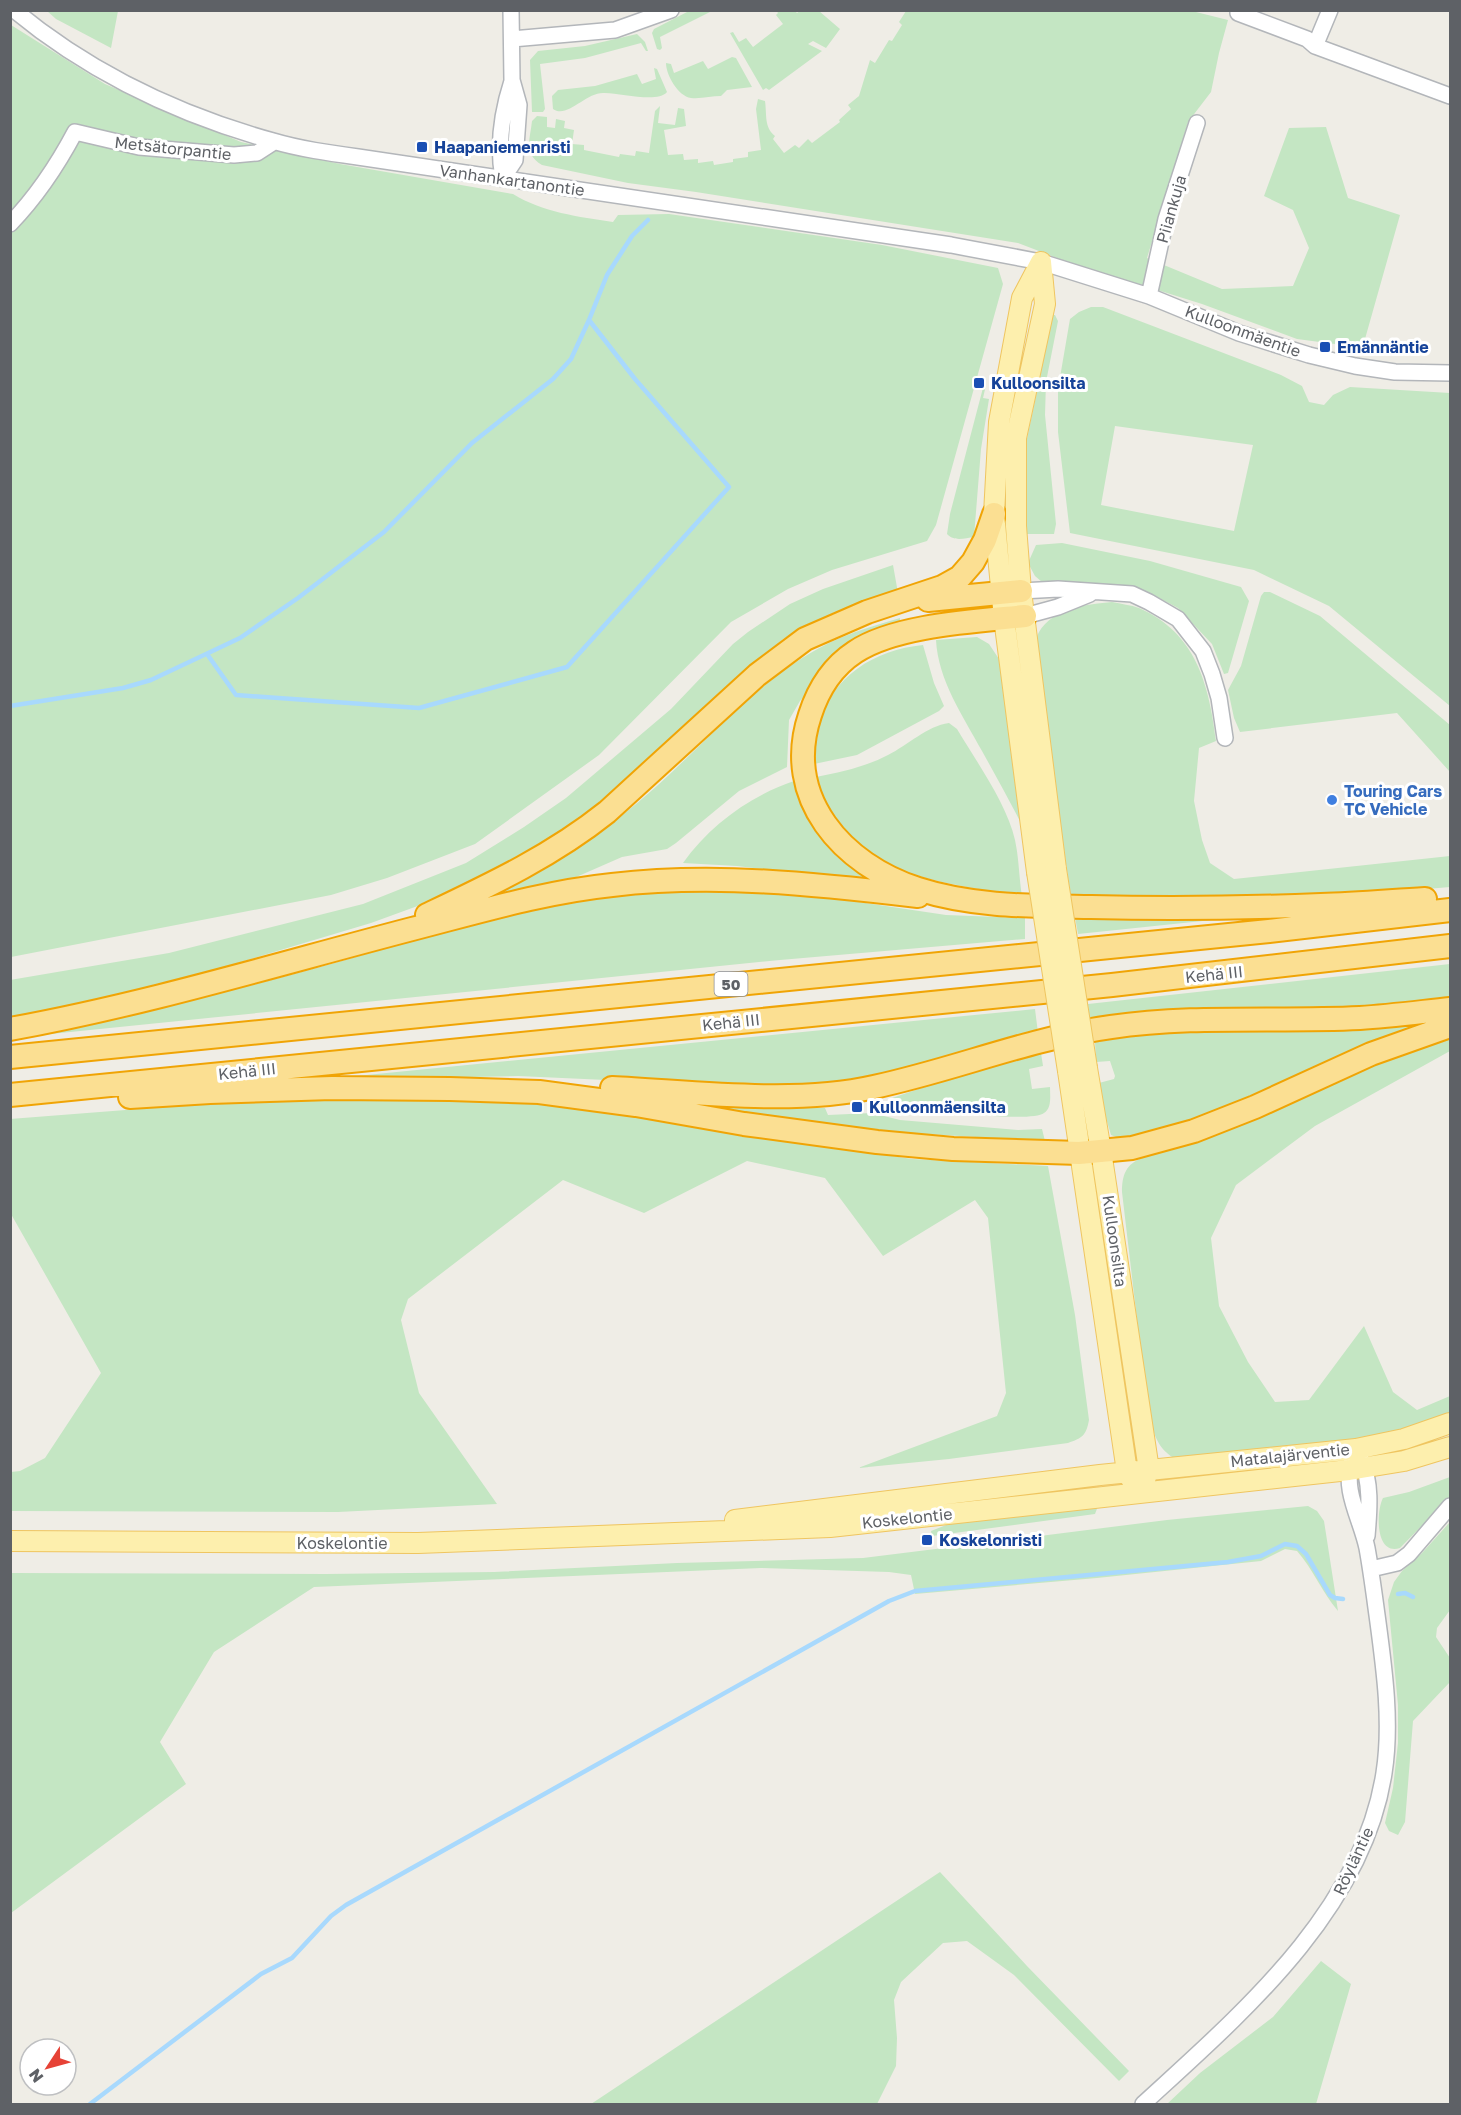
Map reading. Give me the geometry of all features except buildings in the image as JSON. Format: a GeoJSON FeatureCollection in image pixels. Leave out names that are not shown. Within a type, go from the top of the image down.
{"type":"FeatureCollection","features":[{"type":"Feature","properties":{"kind":"highway"},"geometry":{"type":"LineString","coordinates":[[379,938],[533,864],[581,833],[757,675],[805,639],[829,627],[942,588],[960,577],[977,555],[994,514]]}},
{"type":"Feature","properties":{"kind":"highway"},"geometry":{"type":"LineString","coordinates":[[891,604],[1011,591]]}},
{"type":"Feature","properties":{"kind":"highway"},"geometry":{"type":"LineString","coordinates":[[964,901],[916,889],[866,863],[840,844],[825,826],[807,787],[804,743],[808,720],[823,684],[833,671],[854,652],[870,643],[895,635],[957,623],[1014,617]]}},
{"type":"Feature","properties":{"kind":"highway"},"geometry":{"type":"LineString","coordinates":[[10,1029],[176,994],[379,938],[563,892],[613,885],[731,879],[809,884],[964,901],[1034,906],[1180,909],[1323,905],[1425,899],[1450,903]]}},
{"type":"Feature","properties":{"kind":"highway","name":"50"},"geometry":{"type":"LineString","coordinates":[[10,1057],[1269,931],[1450,910]]}},
{"type":"Feature","properties":{"kind":"highway","name":"Kehä III"},"geometry":{"type":"LineString","coordinates":[[10,1095],[1171,978],[1450,946]]}},
{"type":"Feature","properties":{"kind":"highway"},"geometry":{"type":"LineString","coordinates":[[539,1092],[601,1088],[779,1096],[825,1094],[873,1088],[1019,1047],[1110,1027],[1179,1019],[1361,1018],[1450,1009]]}},
{"type":"Feature","properties":{"kind":"highway"},"geometry":{"type":"LineString","coordinates":[[42,1091],[95,1100],[210,1092],[332,1088],[539,1092],[636,1104],[744,1124],[877,1142],[953,1149],[1079,1153],[1132,1148],[1194,1131],[1246,1111],[1371,1054],[1450,1026]]}},
{"type":"Feature","properties":{"kind":"main road","name":"Kulloonsilta"},"geometry":{"type":"LineString","coordinates":[[1041,262],[1022,298],[999,422],[994,514],[1011,591],[1047,871],[1077,1070],[1079,1153],[1127,1472],[1140,1492]]}},
{"type":"Feature","properties":{"kind":"main road","name":"Kulloonsilta"},"geometry":{"type":"LineString","coordinates":[[1011,591],[1016,526],[1016,438],[1045,304],[1041,262]]}},
{"type":"Feature","properties":{"kind":"main road","name":"Kulloonsilta"},"geometry":{"type":"LineString","coordinates":[[1077,1070],[1101,1151],[1149,1470]]}},
{"type":"Feature","properties":{"kind":"main road","name":"Matalajärventie"},"geometry":{"type":"LineString","coordinates":[[1127,1472],[1356,1449],[1404,1439],[1450,1423]]}},
{"type":"Feature","properties":{"kind":"main road","name":"Matalajärventie"},"geometry":{"type":"LineString","coordinates":[[1140,1492],[1357,1468],[1404,1461],[1450,1447]]}},
{"type":"Feature","properties":{"kind":"main road"},"geometry":{"type":"LineString","coordinates":[[1140,1492],[1149,1470]]}},
{"type":"Feature","properties":{"kind":"main road","name":"Koskelontie"},"geometry":{"type":"LineString","coordinates":[[674,1532],[741,1519],[1127,1472]]}},
{"type":"Feature","properties":{"kind":"main road","name":"Koskelontie"},"geometry":{"type":"LineString","coordinates":[[10,1540],[418,1543],[744,1531],[830,1527],[1140,1492]]}},
{"type":"Feature","properties":{"kind":"street","name":"Vanhankartanontie"},"geometry":{"type":"LineString","coordinates":[[14,10],[58,44],[158,100],[274,142],[314,151],[951,245],[1041,262]]}},
{"type":"Feature","properties":{"kind":"street"},"geometry":{"type":"LineString","coordinates":[[503,178],[515,160],[519,105],[512,80],[511,10]]}},
{"type":"Feature","properties":{"kind":"street"},"geometry":{"type":"LineString","coordinates":[[512,39],[615,30],[671,10]]}},
{"type":"Feature","properties":{"kind":"street"},"geometry":{"type":"LineString","coordinates":[[1315,46],[1330,10]]}},
{"type":"Feature","properties":{"kind":"street"},"geometry":{"type":"LineString","coordinates":[[1238,13],[1307,39],[1315,46],[1450,96]]}},
{"type":"Feature","properties":{"kind":"street","name":"Piiankuja"},"geometry":{"type":"LineString","coordinates":[[1149,296],[1166,219],[1197,123]]}},
{"type":"Feature","properties":{"kind":"street","name":"Metsätorpantie"},"geometry":{"type":"LineString","coordinates":[[10,224],[38,193],[58,164],[75,132],[139,147],[234,155],[257,153],[274,142]]}},
{"type":"Feature","properties":{"kind":"street","name":"Kulloonmäentie"},"geometry":{"type":"LineString","coordinates":[[1041,262],[1149,296],[1239,333],[1309,355],[1355,366],[1395,372],[1450,373]]}},
{"type":"Feature","properties":{"kind":"street"},"geometry":{"type":"LineString","coordinates":[[1011,591],[1058,589],[1132,594],[1178,619],[1203,651],[1219,698],[1225,738]]}},
{"type":"Feature","properties":{"kind":"street"},"geometry":{"type":"LineString","coordinates":[[1014,617],[1058,606],[1093,593]]}},
{"type":"Feature","properties":{"kind":"street","name":"Röyläntie"},"geometry":{"type":"LineString","coordinates":[[1143,2104],[1218,2035],[1290,1959],[1337,1897],[1361,1852],[1378,1805],[1387,1742],[1384,1677],[1371,1569],[1354,1506],[1356,1449]]}},
{"type":"Feature","properties":{"kind":"street"},"geometry":{"type":"LineString","coordinates":[[1371,1569],[1397,1563],[1409,1554],[1450,1506]]}},
{"type":"Feature","properties":{"kind":"green space"},"geometry":{"type":"Polygon","coordinates":[[[776,10],[797,13],[819,11],[840,29],[826,48],[813,41],[808,44],[822,51],[769,90],[766,88],[763,90],[730,33],[733,32],[739,42],[746,38],[753,47],[783,24],[776,15],[778,13],[776,10]]]}},
{"type":"Feature","properties":{"kind":"green space"},"geometry":{"type":"Polygon","coordinates":[[[47,11],[118,11],[111,48],[56,19],[47,11]]]}},
{"type":"Feature","properties":{"kind":"green space"},"geometry":{"type":"Polygon","coordinates":[[[689,11],[710,12],[660,37],[662,48],[657,49],[652,33],[654,29],[689,11]]]}},
{"type":"Feature","properties":{"kind":"green space"},"geometry":{"type":"Polygon","coordinates":[[[906,11],[1192,11],[1228,20],[1211,92],[1188,122],[1147,258],[1222,289],[1293,286],[1309,248],[1293,210],[1264,196],[1289,128],[1326,127],[1348,198],[1400,215],[1363,346],[1297,339],[1202,304],[1065,261],[1018,243],[628,183],[542,165],[536,161],[530,151],[532,121],[537,116],[547,117],[547,127],[555,128],[556,119],[565,121],[564,128],[574,130],[572,144],[584,145],[584,150],[619,157],[620,154],[635,156],[636,151],[649,153],[655,111],[660,106],[658,123],[675,125],[678,108],[684,109],[686,126],[664,130],[668,155],[683,154],[684,160],[698,159],[698,163],[713,161],[714,165],[733,162],[733,159],[748,157],[748,152],[761,150],[756,109],[758,99],[765,101],[768,125],[775,136],[773,139],[784,153],[795,145],[799,148],[808,139],[812,143],[840,122],[839,120],[851,109],[848,105],[859,96],[870,60],[875,63],[889,40],[892,41],[902,25],[899,22],[906,11]]]}},
{"type":"Feature","properties":{"kind":"green space"},"geometry":{"type":"Polygon","coordinates":[[[11,25],[105,84],[241,142],[340,164],[513,194],[548,209],[587,218],[613,222],[618,215],[669,214],[882,245],[998,268],[1003,284],[936,525],[927,541],[832,570],[788,589],[731,622],[599,755],[475,844],[387,878],[331,895],[11,957],[11,25]]]}},
{"type":"Feature","properties":{"kind":"green space"},"geometry":{"type":"Polygon","coordinates":[[[637,34],[645,42],[648,51],[641,43],[585,58],[540,64],[545,109],[543,112],[532,112],[530,60],[538,51],[585,46],[637,34]]]}},
{"type":"Feature","properties":{"kind":"green space"},"geometry":{"type":"Polygon","coordinates":[[[732,57],[736,58],[752,87],[727,90],[721,96],[691,98],[686,96],[670,79],[666,63],[671,64],[674,73],[703,61],[708,69],[732,57]]]}},
{"type":"Feature","properties":{"kind":"green space"},"geometry":{"type":"Polygon","coordinates":[[[654,68],[657,69],[667,92],[662,95],[646,97],[603,93],[596,94],[564,111],[553,109],[552,96],[558,90],[595,86],[637,74],[642,84],[656,79],[654,68]]]}},
{"type":"Feature","properties":{"kind":"green space"},"geometry":{"type":"Polygon","coordinates":[[[1091,307],[1103,307],[1281,375],[1302,386],[1309,402],[1324,405],[1333,395],[1350,387],[1450,393],[1450,706],[1329,606],[1254,570],[1070,533],[1058,432],[1058,389],[1070,319],[1091,307]],[[1115,426],[1101,505],[1234,531],[1253,445],[1115,426]]]}},
{"type":"Feature","properties":{"kind":"green space"},"geometry":{"type":"Polygon","coordinates":[[[1053,315],[1058,321],[1046,382],[1045,415],[1056,524],[1054,534],[1023,534],[1025,448],[1053,315]]]}},
{"type":"Feature","properties":{"kind":"green space"},"geometry":{"type":"Polygon","coordinates":[[[984,384],[986,385],[983,398],[989,399],[981,449],[974,537],[956,539],[947,534],[950,514],[984,384]]]}},
{"type":"Feature","properties":{"kind":"green space"},"geometry":{"type":"Polygon","coordinates":[[[1062,543],[1150,561],[1241,587],[1249,601],[1228,673],[1224,674],[1212,644],[1178,608],[1148,592],[1121,585],[1042,582],[1035,576],[1028,563],[1036,545],[1062,543]]]}},
{"type":"Feature","properties":{"kind":"green space"},"geometry":{"type":"Polygon","coordinates":[[[893,565],[898,593],[843,610],[783,639],[584,821],[456,892],[371,923],[101,1004],[11,1021],[10,980],[169,953],[363,904],[466,863],[566,798],[671,709],[733,644],[748,632],[790,604],[823,589],[893,565]]]}},
{"type":"Feature","properties":{"kind":"green space"},"geometry":{"type":"Polygon","coordinates":[[[1264,592],[1270,592],[1320,616],[1450,725],[1450,772],[1397,713],[1240,732],[1234,718],[1228,690],[1241,666],[1264,592]]]}},
{"type":"Feature","properties":{"kind":"green space"},"geometry":{"type":"Polygon","coordinates":[[[1112,602],[1139,608],[1174,631],[1187,646],[1204,680],[1216,741],[1199,748],[1194,801],[1202,840],[1210,863],[1234,879],[1450,856],[1450,887],[1322,898],[1071,899],[1036,641],[1045,624],[1062,612],[1092,604],[1112,602]]]}},
{"type":"Feature","properties":{"kind":"green space"},"geometry":{"type":"Polygon","coordinates":[[[900,618],[900,622],[889,625],[826,669],[800,701],[789,720],[787,767],[739,791],[676,843],[667,849],[622,857],[574,878],[487,899],[564,855],[619,818],[660,783],[758,691],[784,671],[811,653],[840,638],[900,618]]]}},
{"type":"Feature","properties":{"kind":"green space"},"geometry":{"type":"Polygon","coordinates":[[[977,637],[989,644],[999,659],[1026,833],[960,711],[941,669],[936,640],[977,637]]]}},
{"type":"Feature","properties":{"kind":"green space"},"geometry":{"type":"Polygon","coordinates":[[[923,645],[934,683],[944,706],[939,711],[857,755],[814,764],[818,726],[833,693],[844,680],[872,660],[905,648],[923,645]]]}},
{"type":"Feature","properties":{"kind":"green space"},"geometry":{"type":"Polygon","coordinates":[[[949,723],[957,729],[990,783],[1011,826],[1022,896],[947,883],[896,868],[872,857],[852,842],[836,824],[827,807],[816,777],[871,763],[933,728],[949,723]]]}},
{"type":"Feature","properties":{"kind":"green space"},"geometry":{"type":"Polygon","coordinates":[[[794,781],[807,815],[823,839],[832,849],[874,879],[874,883],[737,866],[683,863],[706,836],[732,813],[762,795],[794,781]]]}},
{"type":"Feature","properties":{"kind":"green space"},"geometry":{"type":"Polygon","coordinates":[[[701,889],[812,895],[946,915],[1025,918],[1025,939],[780,960],[11,1038],[223,992],[469,925],[557,904],[647,890],[701,889]]]}},
{"type":"Feature","properties":{"kind":"green space"},"geometry":{"type":"Polygon","coordinates":[[[1075,917],[1212,920],[1078,934],[1075,917]]]}},
{"type":"Feature","properties":{"kind":"green space"},"geometry":{"type":"Polygon","coordinates":[[[1450,964],[1450,1001],[1090,1024],[1088,1004],[1450,964]]]}},
{"type":"Feature","properties":{"kind":"green space"},"geometry":{"type":"Polygon","coordinates":[[[1035,1009],[1038,1033],[900,1070],[841,1083],[761,1087],[518,1076],[316,1080],[1035,1009]]]}},
{"type":"Feature","properties":{"kind":"green space"},"geometry":{"type":"Polygon","coordinates":[[[1420,1024],[1419,1027],[1231,1108],[1133,1138],[1111,1135],[1099,1083],[1114,1079],[1115,1076],[1110,1061],[1096,1062],[1095,1042],[1163,1032],[1420,1024]]]}},
{"type":"Feature","properties":{"kind":"green space"},"geometry":{"type":"Polygon","coordinates":[[[1450,1036],[1450,1051],[1315,1126],[1236,1185],[1211,1238],[1219,1306],[1248,1362],[1275,1402],[1309,1400],[1364,1326],[1393,1392],[1417,1410],[1450,1396],[1450,1416],[1363,1441],[1177,1460],[1160,1446],[1148,1413],[1122,1192],[1126,1171],[1137,1160],[1230,1130],[1371,1064],[1450,1036]]]}},
{"type":"Feature","properties":{"kind":"green space"},"geometry":{"type":"Polygon","coordinates":[[[1041,1053],[1043,1066],[1029,1069],[1032,1089],[1050,1087],[1049,1105],[1044,1113],[1018,1117],[893,1107],[892,1098],[966,1073],[1041,1053]]]}},
{"type":"Feature","properties":{"kind":"green space"},"geometry":{"type":"Polygon","coordinates":[[[323,1099],[507,1102],[562,1106],[912,1159],[1048,1166],[1075,1315],[1089,1420],[1085,1433],[1068,1443],[949,1459],[858,1468],[997,1416],[1006,1393],[988,1218],[975,1200],[883,1256],[825,1178],[747,1161],[644,1213],[563,1180],[408,1299],[401,1320],[419,1393],[497,1504],[338,1512],[11,1511],[11,1472],[20,1471],[45,1458],[101,1373],[11,1214],[10,1119],[241,1101],[323,1099]]]}},
{"type":"Feature","properties":{"kind":"green space"},"geometry":{"type":"Polygon","coordinates":[[[712,1107],[825,1108],[828,1115],[872,1113],[900,1120],[1018,1130],[1042,1129],[1045,1141],[892,1132],[791,1121],[712,1107]]]}},
{"type":"Feature","properties":{"kind":"green space"},"geometry":{"type":"Polygon","coordinates":[[[1450,1477],[1450,1497],[1400,1548],[1392,1549],[1386,1545],[1382,1539],[1379,1522],[1383,1498],[1409,1492],[1450,1477]]]}},
{"type":"Feature","properties":{"kind":"green space"},"geometry":{"type":"Polygon","coordinates":[[[1098,1506],[1095,1514],[932,1536],[931,1531],[959,1520],[1098,1506]]]}},
{"type":"Feature","properties":{"kind":"green space"},"geometry":{"type":"Polygon","coordinates":[[[1308,1506],[1317,1511],[1324,1521],[1338,1611],[1297,1551],[1285,1549],[1261,1561],[915,1594],[911,1575],[889,1572],[761,1568],[314,1587],[214,1652],[160,1742],[186,1784],[11,1913],[11,1573],[494,1572],[677,1563],[863,1558],[1167,1520],[1308,1506]]]}},
{"type":"Feature","properties":{"kind":"green space"},"geometry":{"type":"Polygon","coordinates":[[[1450,1522],[1450,1610],[1437,1628],[1436,1637],[1450,1658],[1450,1682],[1413,1721],[1405,1822],[1398,1835],[1389,1831],[1385,1823],[1393,1788],[1398,1743],[1398,1705],[1388,1600],[1394,1582],[1402,1571],[1450,1522]]]}},
{"type":"Feature","properties":{"kind":"green space"},"geometry":{"type":"Polygon","coordinates":[[[940,1872],[1129,2071],[1119,2081],[1014,1975],[967,1941],[943,1943],[901,1982],[894,2000],[897,2038],[896,2066],[877,2104],[591,2104],[940,1872]]]}},
{"type":"Feature","properties":{"kind":"green space"},"geometry":{"type":"Polygon","coordinates":[[[1321,1961],[1351,1984],[1316,2104],[1167,2104],[1200,2073],[1273,2017],[1321,1961]]]}},
{"type":"Feature","properties":{"kind":"waterway"},"geometry":{"type":"LineString","coordinates":[[10,706],[123,688],[151,680],[240,638],[298,598],[384,532],[472,443],[553,379],[571,359],[607,275],[632,236],[648,220]]}},
{"type":"Feature","properties":{"kind":"waterway"},"geometry":{"type":"LineString","coordinates":[[207,654],[236,695],[419,708],[567,667],[729,487],[635,379],[589,320]]}},
{"type":"Feature","properties":{"kind":"waterway"},"geometry":{"type":"LineString","coordinates":[[90,2104],[261,1974],[292,1958],[331,1916],[346,1905],[889,1601],[915,1591],[1228,1562],[1261,1556],[1285,1544],[1297,1546],[1306,1554],[1330,1595],[1343,1599]]}},
{"type":"Feature","properties":{"kind":"waterway"},"geometry":{"type":"LineString","coordinates":[[1398,1594],[1405,1593],[1413,1597]]}},
{"type":"Feature","properties":{"kind":"place","name":"Haapaniemenristi"},"geometry":{"type":"Point","coordinates":[422,147]}},
{"type":"Feature","properties":{"kind":"place","name":"Emännäntie"},"geometry":{"type":"Point","coordinates":[1325,347]}},
{"type":"Feature","properties":{"kind":"place","name":"Kulloonsilta"},"geometry":{"type":"Point","coordinates":[979,383]}},
{"type":"Feature","properties":{"kind":"place","name":"Touring Cars TC Vehicle"},"geometry":{"type":"Point","coordinates":[1332,800]}},
{"type":"Feature","properties":{"kind":"place","name":"Kulloonmäensilta"},"geometry":{"type":"Point","coordinates":[857,1107]}},
{"type":"Feature","properties":{"kind":"place","name":"Koskelonristi"},"geometry":{"type":"Point","coordinates":[927,1540]}}]}
